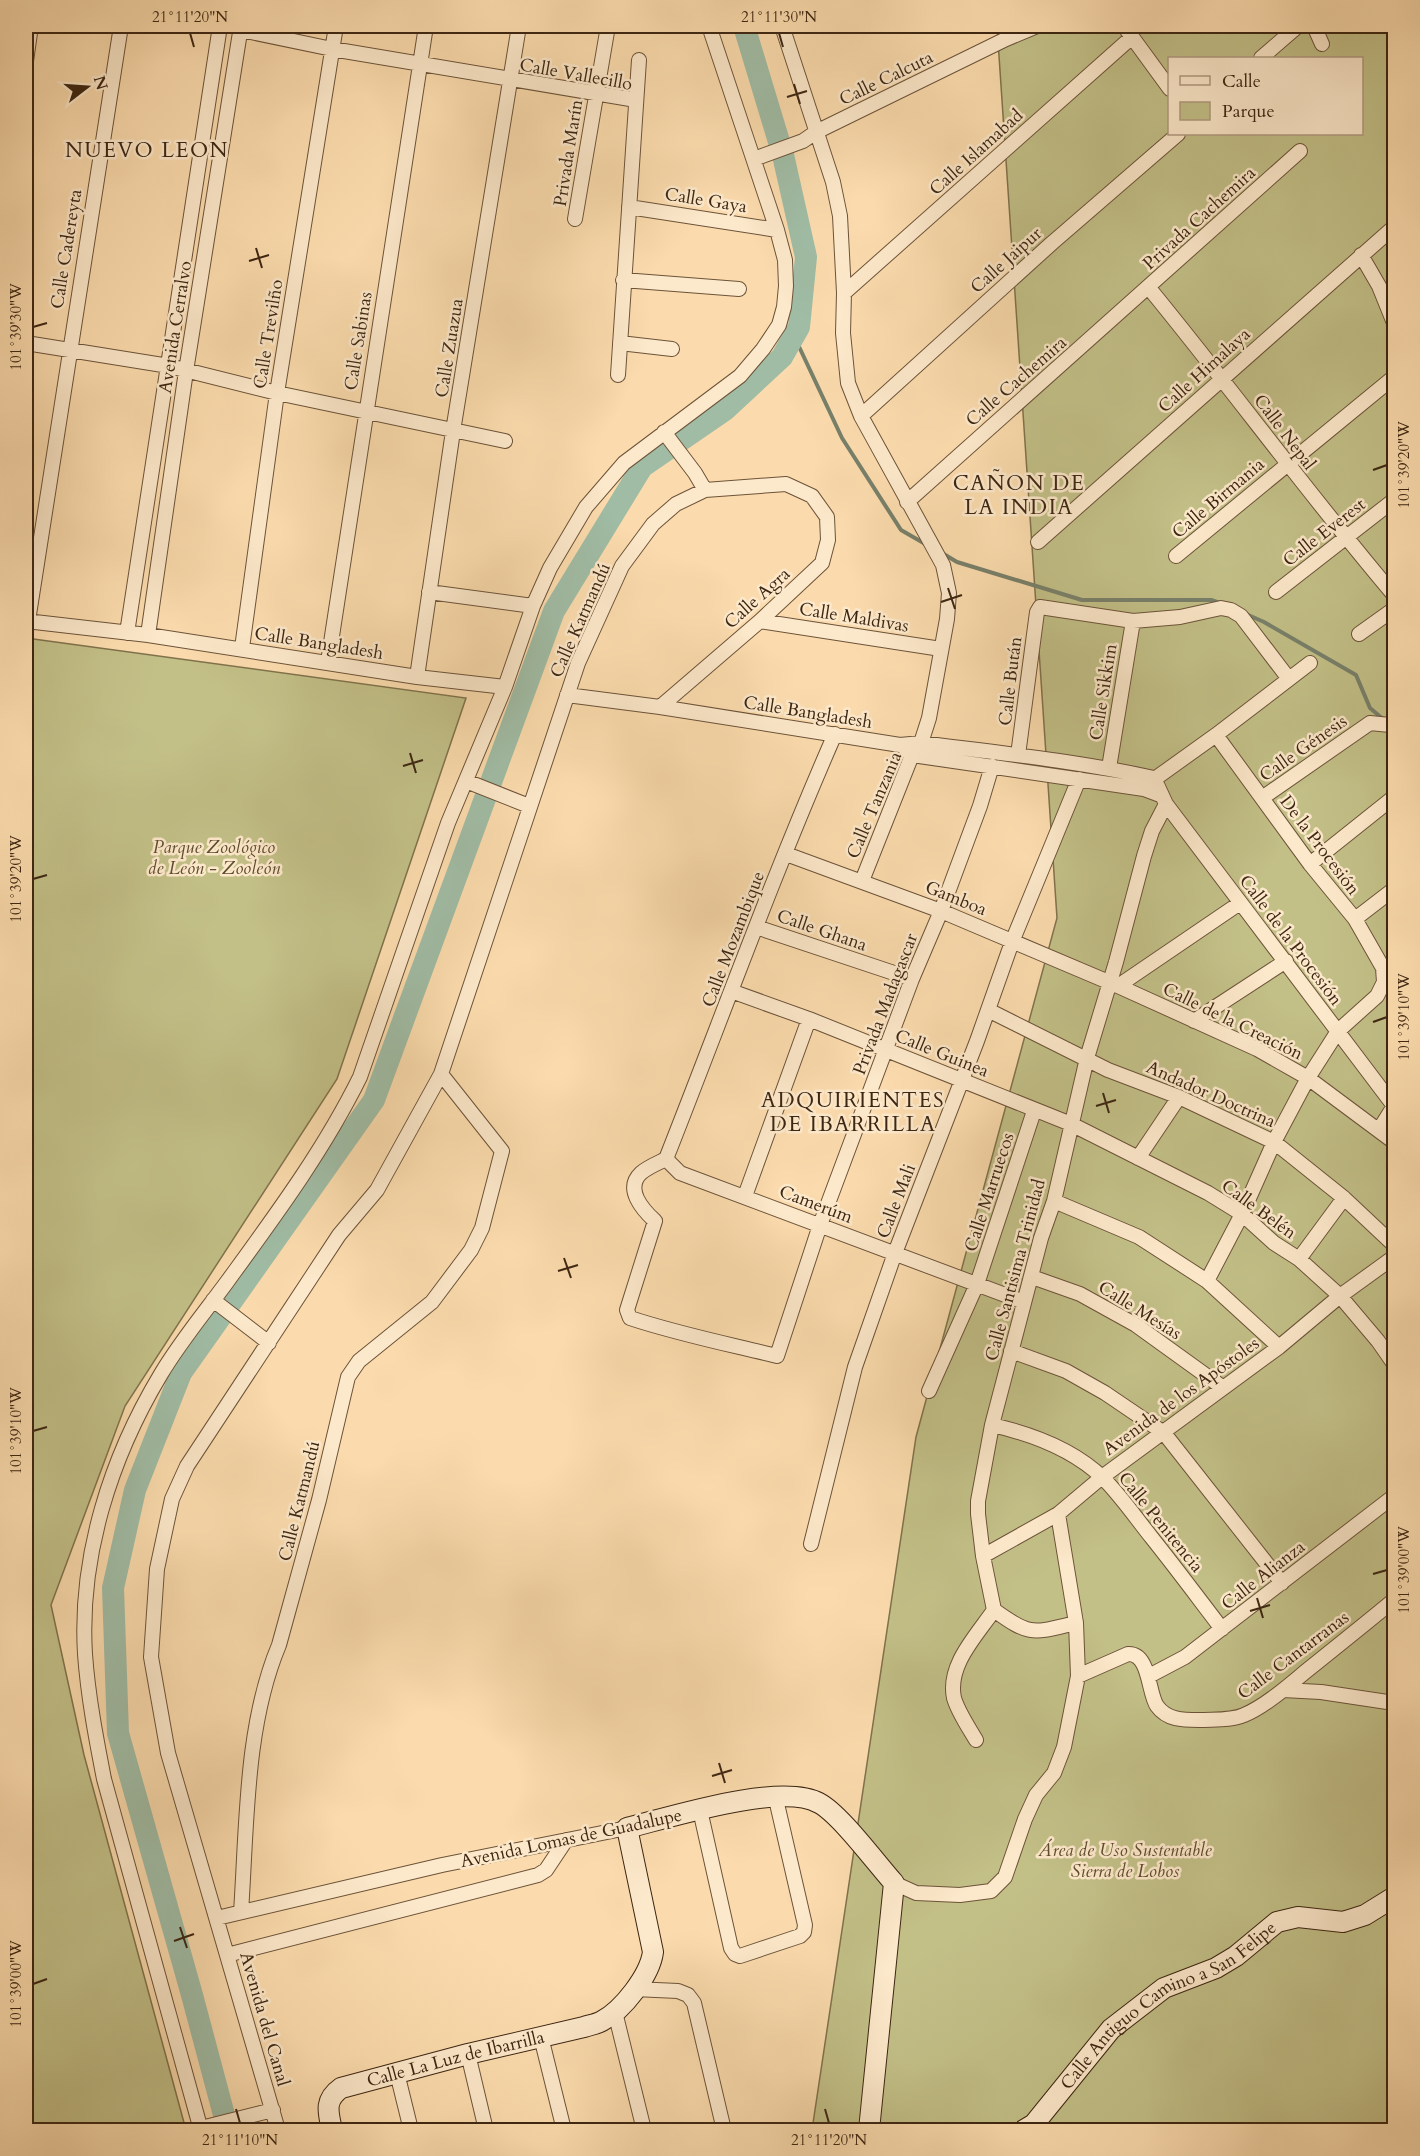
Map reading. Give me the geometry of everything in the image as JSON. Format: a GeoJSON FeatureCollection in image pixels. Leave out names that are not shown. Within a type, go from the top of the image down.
{"type":"FeatureCollection","features":[{"type":"Feature","properties":{"kind":"street"},"geometry":{"type":"LineString","coordinates":[[26,61],[31,26]]}},
{"type":"Feature","properties":{"kind":"street","name":"Calle Cadereyta"},"geometry":{"type":"LineString","coordinates":[[26,621],[121,26]]}},
{"type":"Feature","properties":{"kind":"street","name":"Avenida Cerralvo"},"geometry":{"type":"LineString","coordinates":[[127,633],[220,26]]}},
{"type":"Feature","properties":{"kind":"street","name":"Calle Trevilño"},"geometry":{"type":"LineString","coordinates":[[242,648],[277,393],[336,26]]}},
{"type":"Feature","properties":{"kind":"street","name":"Calle Sabinas"},"geometry":{"type":"LineString","coordinates":[[328,662],[426,26]]}},
{"type":"Feature","properties":{"kind":"street","name":"Calle Zuazua"},"geometry":{"type":"LineString","coordinates":[[417,677],[453,431],[519,26]]}},
{"type":"Feature","properties":{"kind":"street","name":"Privada Marín"},"geometry":{"type":"LineString","coordinates":[[575,219],[608,26]]}},
{"type":"Feature","properties":{"kind":"street"},"geometry":{"type":"LineString","coordinates":[[273,2110],[204,2128],[104,1779],[93,1720],[85,1653],[86,1600],[94,1541],[105,1497],[127,1438],[161,1373],[218,1305],[350,1098],[360,1077],[448,823],[472,783],[533,606],[550,568],[586,507],[624,463],[667,436],[740,376],[763,349],[779,325],[786,286],[784,260],[760,157],[708,26]]}},
{"type":"Feature","properties":{"kind":"street","name":"Calle Calcuta"},"geometry":{"type":"LineString","coordinates":[[760,157],[803,141],[816,132],[1005,39],[1037,26]]}},
{"type":"Feature","properties":{"kind":"street"},"geometry":{"type":"LineString","coordinates":[[1262,57],[1298,26]]}},
{"type":"Feature","properties":{"kind":"street"},"geometry":{"type":"LineString","coordinates":[[1314,26],[1322,44]]}},
{"type":"Feature","properties":{"kind":"street"},"geometry":{"type":"LineString","coordinates":[[787,27],[816,132],[833,182],[840,216],[844,293],[843,333],[848,383],[861,416],[943,565],[949,593],[929,718],[921,743]]}},
{"type":"Feature","properties":{"kind":"street","name":"Avenida Cerralvo"},"geometry":{"type":"LineString","coordinates":[[148,635],[186,371],[241,28]]}},
{"type":"Feature","properties":{"kind":"street","name":"Calle Vallecillo"},"geometry":{"type":"LineString","coordinates":[[241,28],[332,50],[636,100],[618,375]]}},
{"type":"Feature","properties":{"kind":"street"},"geometry":{"type":"LineString","coordinates":[[1128,31],[1168,86]]}},
{"type":"Feature","properties":{"kind":"street","name":"Calle Islamabad"},"geometry":{"type":"LineString","coordinates":[[844,293],[1128,31]]}},
{"type":"Feature","properties":{"kind":"street"},"geometry":{"type":"LineString","coordinates":[[636,100],[639,60]]}},
{"type":"Feature","properties":{"kind":"street","name":"Calle Jaipur"},"geometry":{"type":"LineString","coordinates":[[861,416],[1052,243],[1177,135]]}},
{"type":"Feature","properties":{"kind":"street","name":"Privada Cachemira"},"geometry":{"type":"LineString","coordinates":[[1149,288],[1300,152]]}},
{"type":"Feature","properties":{"kind":"street","name":"Calle Gaya"},"geometry":{"type":"LineString","coordinates":[[629,207],[777,230]]}},
{"type":"Feature","properties":{"kind":"street","name":"Calle Himalaya"},"geometry":{"type":"LineString","coordinates":[[1038,542],[1395,227]]}},
{"type":"Feature","properties":{"kind":"street"},"geometry":{"type":"LineString","coordinates":[[1361,255],[1379,286],[1395,323]]}},
{"type":"Feature","properties":{"kind":"street"},"geometry":{"type":"LineString","coordinates":[[623,280],[739,288]]}},
{"type":"Feature","properties":{"kind":"street","name":"Calle Nepal"},"geometry":{"type":"LineString","coordinates":[[1149,288],[1222,378],[1286,464],[1395,596]]}},
{"type":"Feature","properties":{"kind":"street","name":"Calle Cachemira"},"geometry":{"type":"LineString","coordinates":[[907,502],[1149,288]]}},
{"type":"Feature","properties":{"kind":"street"},"geometry":{"type":"LineString","coordinates":[[26,343],[169,366],[277,393],[505,441]]}},
{"type":"Feature","properties":{"kind":"street"},"geometry":{"type":"LineString","coordinates":[[620,343],[672,349]]}},
{"type":"Feature","properties":{"kind":"street","name":"Calle Birmania"},"geometry":{"type":"LineString","coordinates":[[1176,556],[1395,377]]}},
{"type":"Feature","properties":{"kind":"street"},"geometry":{"type":"LineString","coordinates":[[667,436],[705,490]]}},
{"type":"Feature","properties":{"kind":"street","name":"Calle Katmandú"},"geometry":{"type":"LineString","coordinates":[[265,1340],[339,1235],[377,1190],[441,1074],[523,803],[578,663],[622,566],[653,524],[676,504],[705,490],[786,484],[812,496]]}},
{"type":"Feature","properties":{"kind":"street","name":"Calle Agra"},"geometry":{"type":"LineString","coordinates":[[660,707],[760,621],[822,563],[828,540],[827,517],[812,496]]}},
{"type":"Feature","properties":{"kind":"street","name":"Calle Everest"},"geometry":{"type":"LineString","coordinates":[[1276,592],[1395,500]]}},
{"type":"Feature","properties":{"kind":"street"},"geometry":{"type":"LineString","coordinates":[[429,592],[533,606]]}},
{"type":"Feature","properties":{"kind":"street","name":"Calle Bután"},"geometry":{"type":"LineString","coordinates":[[1018,755],[1037,612],[1040,607],[1133,621]]}},
{"type":"Feature","properties":{"kind":"street"},"geometry":{"type":"LineString","coordinates":[[1133,621],[1180,617],[1221,608],[1231,610],[1241,616],[1289,679]]}},
{"type":"Feature","properties":{"kind":"street"},"geometry":{"type":"LineString","coordinates":[[1359,634],[1395,609]]}},
{"type":"Feature","properties":{"kind":"street","name":"Calle Bangladesh"},"geometry":{"type":"LineString","coordinates":[[26,621],[148,635],[417,677],[505,687]]}},
{"type":"Feature","properties":{"kind":"street","name":"Calle Maldivas"},"geometry":{"type":"LineString","coordinates":[[760,621],[941,649]]}},
{"type":"Feature","properties":{"kind":"street","name":"Calle Sikkim"},"geometry":{"type":"LineString","coordinates":[[1109,768],[1133,621]]}},
{"type":"Feature","properties":{"kind":"street"},"geometry":{"type":"LineString","coordinates":[[1144,789],[1154,778],[1216,735],[1310,663]]}},
{"type":"Feature","properties":{"kind":"street","name":"Calle Bangladesh"},"geometry":{"type":"LineString","coordinates":[[567,695],[660,707],[900,745],[921,743],[1018,755],[1109,768],[1154,778]]}},
{"type":"Feature","properties":{"kind":"street","name":"Calle Génesis"},"geometry":{"type":"LineString","coordinates":[[1262,798],[1365,726],[1375,723],[1395,728]]}},
{"type":"Feature","properties":{"kind":"street","name":"Calle Mozambique"},"geometry":{"type":"LineString","coordinates":[[666,1159],[810,790],[835,734]]}},
{"type":"Feature","properties":{"kind":"street","name":"De la Procesión"},"geometry":{"type":"LineString","coordinates":[[1216,735],[1310,864],[1355,919],[1383,969],[1384,982],[1377,996],[1338,1031]]}},
{"type":"Feature","properties":{"kind":"street","name":"Calle Tanzania"},"geometry":{"type":"LineString","coordinates":[[862,881],[912,755],[921,743]]}},
{"type":"Feature","properties":{"kind":"street"},"geometry":{"type":"LineString","coordinates":[[900,745],[912,755],[1144,789],[1164,800]]}},
{"type":"Feature","properties":{"kind":"street","name":"Privada Madagascar"},"geometry":{"type":"LineString","coordinates":[[666,1159],[642,1173],[636,1180],[634,1190],[641,1208],[655,1221],[627,1310],[630,1318],[672,1332],[691,1334],[777,1356],[819,1225],[981,806],[992,766]]}},
{"type":"Feature","properties":{"kind":"street","name":"Calle de la Procesión"},"geometry":{"type":"LineString","coordinates":[[1154,778],[1164,800],[1395,1106]]}},
{"type":"Feature","properties":{"kind":"street","name":"Calle Mali"},"geometry":{"type":"LineString","coordinates":[[811,1544],[855,1367],[1012,942],[1079,779]]}},
{"type":"Feature","properties":{"kind":"street"},"geometry":{"type":"LineString","coordinates":[[472,783],[523,803]]}},
{"type":"Feature","properties":{"kind":"street"},"geometry":{"type":"LineString","coordinates":[[1310,864],[1395,797]]}},
{"type":"Feature","properties":{"kind":"street","name":"Calle Santisima Trinidad"},"geometry":{"type":"LineString","coordinates":[[994,1610],[982,1556],[978,1514],[978,1501],[992,1425],[1041,1238],[1054,1201],[1087,1058],[1114,984],[1144,856],[1164,800]]}},
{"type":"Feature","properties":{"kind":"street","name":"Gamboa"},"geometry":{"type":"LineString","coordinates":[[786,854],[941,911],[1114,984]]}},
{"type":"Feature","properties":{"kind":"street"},"geometry":{"type":"LineString","coordinates":[[1355,919],[1395,889]]}},
{"type":"Feature","properties":{"kind":"street"},"geometry":{"type":"LineString","coordinates":[[1114,984],[1240,903]]}},
{"type":"Feature","properties":{"kind":"street","name":"Calle Ghana"},"geometry":{"type":"LineString","coordinates":[[756,927],[912,980]]}},
{"type":"Feature","properties":{"kind":"street"},"geometry":{"type":"LineString","coordinates":[[1194,1021],[1286,961]]}},
{"type":"Feature","properties":{"kind":"street","name":"Calle de la Creación"},"geometry":{"type":"LineString","coordinates":[[1114,984],[1257,1049],[1308,1078],[1395,1142]]}},
{"type":"Feature","properties":{"kind":"street","name":"Calle Guinea"},"geometry":{"type":"LineString","coordinates":[[731,991],[809,1019],[1071,1124]]}},
{"type":"Feature","properties":{"kind":"street"},"geometry":{"type":"LineString","coordinates":[[988,1010],[1087,1058]]}},
{"type":"Feature","properties":{"kind":"street"},"geometry":{"type":"LineString","coordinates":[[745,1196],[809,1019]]}},
{"type":"Feature","properties":{"kind":"street"},"geometry":{"type":"LineString","coordinates":[[1207,1281],[1242,1214],[1274,1142],[1308,1078],[1338,1031]]}},
{"type":"Feature","properties":{"kind":"street","name":"Andador Doctrina"},"geometry":{"type":"LineString","coordinates":[[1087,1058],[1108,1070],[1179,1097],[1274,1142],[1344,1198],[1395,1245]]}},
{"type":"Feature","properties":{"kind":"street","name":"Calle Katmandú"},"geometry":{"type":"LineString","coordinates":[[241,1912],[252,1757],[258,1714],[319,1500],[348,1377],[359,1361],[432,1302],[471,1250],[482,1227],[502,1151],[441,1074]]}},
{"type":"Feature","properties":{"kind":"street"},"geometry":{"type":"LineString","coordinates":[[1138,1158],[1179,1097]]}},
{"type":"Feature","properties":{"kind":"street"},"geometry":{"type":"LineString","coordinates":[[1379,1130],[1395,1106]]}},
{"type":"Feature","properties":{"kind":"street","name":"Calle Marruecos"},"geometry":{"type":"LineString","coordinates":[[929,1391],[977,1284],[1035,1111]]}},
{"type":"Feature","properties":{"kind":"street","name":"Calle Belén"},"geometry":{"type":"LineString","coordinates":[[1071,1124],[1208,1193],[1242,1214],[1274,1243],[1299,1259],[1340,1296],[1395,1364]]}},
{"type":"Feature","properties":{"kind":"street","name":"Camerúm"},"geometry":{"type":"LineString","coordinates":[[666,1159],[680,1173],[1024,1302]]}},
{"type":"Feature","properties":{"kind":"street"},"geometry":{"type":"LineString","coordinates":[[1299,1259],[1344,1198]]}},
{"type":"Feature","properties":{"kind":"street"},"geometry":{"type":"LineString","coordinates":[[1054,1201],[1138,1237],[1207,1281],[1279,1347]]}},
{"type":"Feature","properties":{"kind":"street","name":"Avenida de los Apóstoles"},"geometry":{"type":"LineString","coordinates":[[982,1556],[1058,1514],[1102,1477],[1279,1347],[1340,1296],[1395,1257]]}},
{"type":"Feature","properties":{"kind":"street","name":"Calle Mesías"},"geometry":{"type":"LineString","coordinates":[[1032,1277],[1080,1294],[1137,1324],[1222,1387]]}},
{"type":"Feature","properties":{"kind":"street"},"geometry":{"type":"LineString","coordinates":[[218,1305],[265,1340]]}},
{"type":"Feature","properties":{"kind":"street","name":"Avenida del Canal"},"geometry":{"type":"LineString","coordinates":[[265,1340],[188,1466],[172,1499],[157,1569],[151,1657],[168,1754],[278,2130]]}},
{"type":"Feature","properties":{"kind":"street"},"geometry":{"type":"LineString","coordinates":[[1011,1352],[1066,1371],[1105,1393],[1164,1432],[1282,1583]]}},
{"type":"Feature","properties":{"kind":"street","name":"Calle Penitencia"},"geometry":{"type":"LineString","coordinates":[[992,1425],[1026,1433],[1049,1443],[1068,1452],[1102,1477],[1128,1506],[1222,1629]]}},
{"type":"Feature","properties":{"kind":"street","name":"Calle Alianza"},"geometry":{"type":"LineString","coordinates":[[1149,1676],[1185,1658],[1395,1496]]}},
{"type":"Feature","properties":{"kind":"street"},"geometry":{"type":"LineString","coordinates":[[868,2130],[894,1883],[916,1893],[960,1895],[982,1894],[991,1891],[1005,1877],[1025,1819],[1036,1795],[1054,1773],[1064,1747],[1078,1676],[1076,1623],[1058,1514]]}},
{"type":"Feature","properties":{"kind":"street","name":"Calle Cantarranas"},"geometry":{"type":"LineString","coordinates":[[1149,1676],[1151,1696],[1158,1708],[1169,1716],[1183,1720],[1227,1719],[1244,1715],[1283,1690],[1395,1600]]}},
{"type":"Feature","properties":{"kind":"street"},"geometry":{"type":"LineString","coordinates":[[976,1740],[954,1699],[954,1678],[961,1658],[994,1610],[1017,1627],[1031,1632],[1076,1623]]}},
{"type":"Feature","properties":{"kind":"street"},"geometry":{"type":"LineString","coordinates":[[1078,1676],[1128,1654],[1137,1656],[1149,1676]]}},
{"type":"Feature","properties":{"kind":"street"},"geometry":{"type":"LineString","coordinates":[[1283,1690],[1321,1692],[1395,1703]]}},
{"type":"Feature","properties":{"kind":"street"},"geometry":{"type":"LineString","coordinates":[[700,1810],[731,1948],[735,1954],[740,1956],[800,1936],[804,1932],[805,1925],[775,1795]]}},
{"type":"Feature","properties":{"kind":"street","name":"Avenida Lomas de Guadalupe"},"geometry":{"type":"LineString","coordinates":[[217,1918],[442,1865],[627,1828],[775,1795],[802,1796],[820,1803],[836,1816],[894,1883]]}},
{"type":"Feature","properties":{"kind":"street"},"geometry":{"type":"LineString","coordinates":[[627,1828],[653,1952],[651,1965],[615,2012],[644,2130]]}},
{"type":"Feature","properties":{"kind":"street"},"geometry":{"type":"LineString","coordinates":[[227,1955],[538,1875],[546,1870],[566,1840]]}},
{"type":"Feature","properties":{"kind":"street","name":"Calle Antiguo Camino a San Felipe"},"geometry":{"type":"LineString","coordinates":[[1024,2130],[1034,2124],[1111,2028],[1164,1988],[1216,1968],[1236,1956],[1277,1922],[1298,1917],[1342,1922],[1365,1915],[1395,1897]]}},
{"type":"Feature","properties":{"kind":"street"},"geometry":{"type":"LineString","coordinates":[[634,1989],[678,1991],[688,1995],[694,2003],[724,2130]]}},
{"type":"Feature","properties":{"kind":"street","name":"Calle La Luz de Ibarrilla"},"geometry":{"type":"LineString","coordinates":[[332,2130],[328,2102],[341,2088],[601,2021],[615,2012]]}},
{"type":"Feature","properties":{"kind":"street"},"geometry":{"type":"LineString","coordinates":[[541,2037],[564,2130]]}},
{"type":"Feature","properties":{"kind":"street"},"geometry":{"type":"LineString","coordinates":[[468,2054],[486,2130]]}},
{"type":"Feature","properties":{"kind":"street"},"geometry":{"type":"LineString","coordinates":[[397,2073],[411,2130]]}},
{"type":"Feature","properties":{"kind":"green space","name":"Área de Uso Sustentable Sierra de Lobos"},"geometry":{"type":"Polygon","coordinates":[[[997,26],[1394,26],[1394,2130],[812,2130],[916,1437],[1057,918],[997,26]]]}},
{"type":"Feature","properties":{"kind":"green space","name":"Parque Zoológico de León - Zooleón"},"geometry":{"type":"Polygon","coordinates":[[[26,638],[466,698],[337,1079],[125,1406],[51,1605],[84,1755],[186,2130],[26,2130],[26,638]]]}},
{"type":"Feature","properties":{"kind":"waterway"},"geometry":{"type":"LineString","coordinates":[[228,2130],[118,1733],[113,1588],[135,1490],[181,1373],[374,1100],[554,611],[642,467],[725,410],[782,357],[799,327],[806,257],[783,155],[744,26]]}},
{"type":"Feature","properties":{"kind":"waterway"},"geometry":{"type":"LineString","coordinates":[[794,336],[842,438],[901,530],[927,545]]}},
{"type":"Feature","properties":{"kind":"waterway"},"geometry":{"type":"LineString","coordinates":[[942,553],[957,562],[1082,600],[1211,600],[1220,603]]}},
{"type":"Feature","properties":{"kind":"waterway"},"geometry":{"type":"LineString","coordinates":[[1246,614],[1356,675],[1370,708],[1383,719]]}},
{"type":"Feature","properties":{"kind":"district","name":"NUEVO LEON"},"geometry":{"type":"Point","coordinates":[147,150]}},
{"type":"Feature","properties":{"kind":"district","name":"CAÑON DE LA INDIA"},"geometry":{"type":"Point","coordinates":[1019,495]}},
{"type":"Feature","properties":{"kind":"district","name":"ADQUIRIENTES DE IBARRILLA"},"geometry":{"type":"Point","coordinates":[853,1112]}}]}
